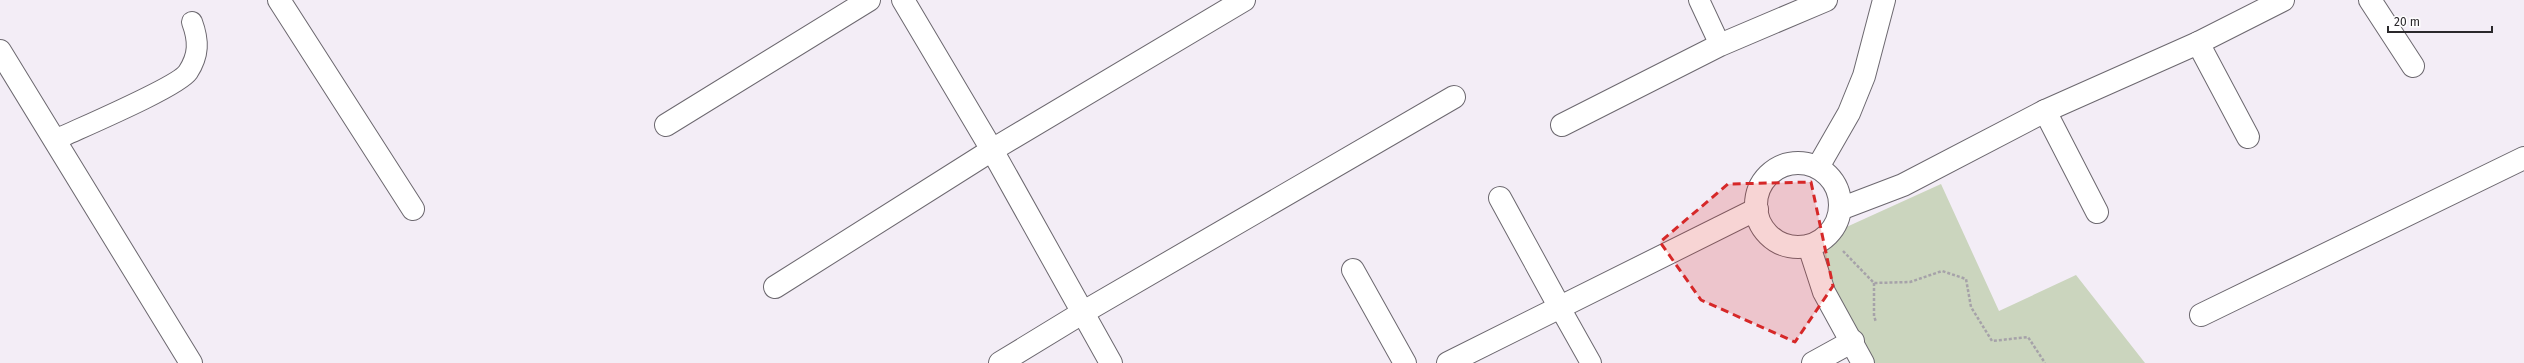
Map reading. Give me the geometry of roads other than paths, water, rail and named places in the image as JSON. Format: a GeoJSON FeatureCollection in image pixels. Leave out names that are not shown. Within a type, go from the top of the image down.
{"type":"FeatureCollection","features":[{"type":"Feature","properties":{"kind":"street"},"geometry":{"type":"LineString","coordinates":[[279,0],[413,210]]}},
{"type":"Feature","properties":{"kind":"street"},"geometry":{"type":"LineString","coordinates":[[666,125],[869,0]]}},
{"type":"Feature","properties":{"kind":"street"},"geometry":{"type":"LineString","coordinates":[[903,0],[992,150],[1111,363]]}},
{"type":"Feature","properties":{"kind":"street"},"geometry":{"type":"LineString","coordinates":[[775,287],[992,150],[1244,0]]}},
{"type":"Feature","properties":{"kind":"street"},"geometry":{"type":"LineString","coordinates":[[1562,125],[1720,45],[1826,0]]}},
{"type":"Feature","properties":{"kind":"street"},"geometry":{"type":"LineString","coordinates":[[1818,167],[1850,113],[1864,76],[1884,0]]}},
{"type":"Feature","properties":{"kind":"street"},"geometry":{"type":"LineString","coordinates":[[1840,209],[1839,192],[1831,177],[1818,167],[1800,162],[1782,165],[1768,176],[1758,191],[1757,210],[1760,223],[1769,235],[1781,243],[1795,247],[1818,240],[1840,209],[1903,185],[2045,111],[2198,43],[2283,0]]}},
{"type":"Feature","properties":{"kind":"street"},"geometry":{"type":"LineString","coordinates":[[2370,0],[2413,66]]}},
{"type":"Feature","properties":{"kind":"street"},"geometry":{"type":"LineString","coordinates":[[2198,43],[2248,137]]}},
{"type":"Feature","properties":{"kind":"street"},"geometry":{"type":"LineString","coordinates":[[0,51],[191,363]]}},
{"type":"Feature","properties":{"kind":"street"},"geometry":{"type":"LineString","coordinates":[[1000,363],[1082,313],[1454,97]]}},
{"type":"Feature","properties":{"kind":"street"},"geometry":{"type":"LineString","coordinates":[[2045,111],[2097,212]]}},
{"type":"Feature","properties":{"kind":"street"},"geometry":{"type":"LineString","coordinates":[[2201,315],[2524,158]]}},
{"type":"Feature","properties":{"kind":"street"},"geometry":{"type":"LineString","coordinates":[[1500,198],[1559,306]]}},
{"type":"Feature","properties":{"kind":"street"},"geometry":{"type":"LineString","coordinates":[[1448,363],[1559,306],[1757,210]]}},
{"type":"Feature","properties":{"kind":"street"},"geometry":{"type":"LineString","coordinates":[[1818,240],[1824,292],[1853,341],[1863,363]]}},
{"type":"Feature","properties":{"kind":"street"},"geometry":{"type":"LineString","coordinates":[[1353,270],[1405,363]]}},
{"type":"Feature","properties":{"kind":"street"},"geometry":{"type":"LineString","coordinates":[[1813,363],[1853,341]]}},
{"type":"Feature","properties":{"kind":"lane"},"geometry":{"type":"LineString","coordinates":[[1699,0],[1720,45]]}},
{"type":"Feature","properties":{"kind":"lane"},"geometry":{"type":"LineString","coordinates":[[55,140],[170,86],[187,73],[198,52],[197,36],[192,22]]}},
{"type":"Feature","properties":{"kind":"lane"},"geometry":{"type":"LineString","coordinates":[[1559,306],[1591,363]]}}]}
